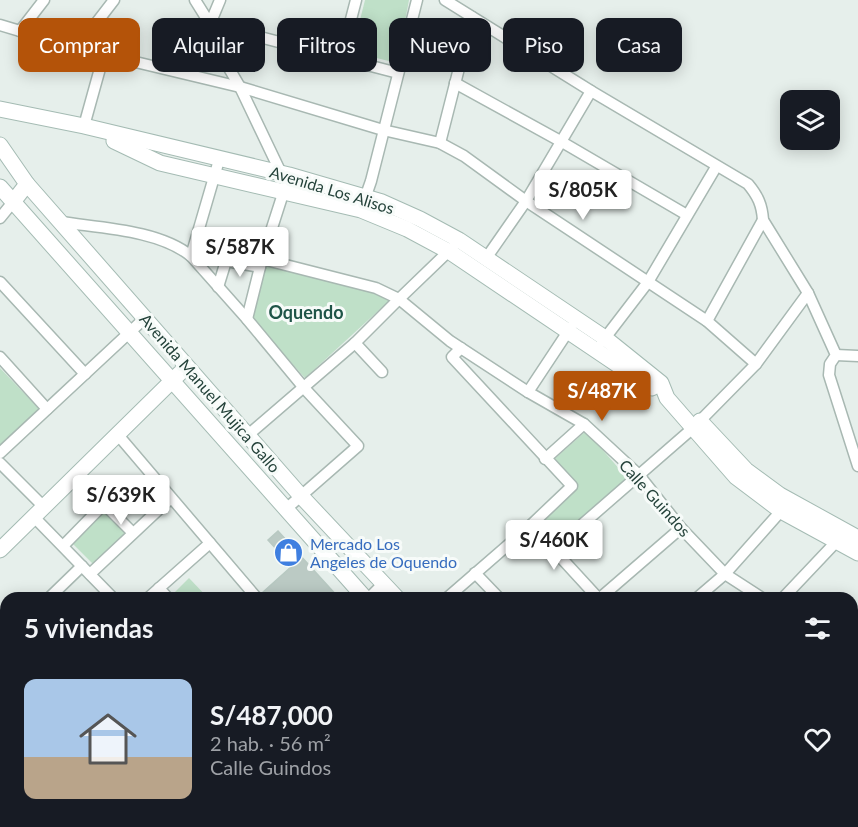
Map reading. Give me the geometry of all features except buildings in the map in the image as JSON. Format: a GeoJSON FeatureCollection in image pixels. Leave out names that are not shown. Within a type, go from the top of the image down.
{"type":"FeatureCollection","features":[{"type":"Feature","properties":{"kind":"street"},"geometry":{"type":"LineString","coordinates":[[30,18],[44,0]]}},
{"type":"Feature","properties":{"kind":"street"},"geometry":{"type":"LineString","coordinates":[[100,18],[114,0]]}},
{"type":"Feature","properties":{"kind":"street"},"geometry":{"type":"LineString","coordinates":[[195,0],[206,18]]}},
{"type":"Feature","properties":{"kind":"street"},"geometry":{"type":"LineString","coordinates":[[212,18],[220,0]]}},
{"type":"Feature","properties":{"kind":"street"},"geometry":{"type":"LineString","coordinates":[[363,203],[417,0]]}},
{"type":"Feature","properties":{"kind":"street"},"geometry":{"type":"LineString","coordinates":[[445,0],[591,91],[748,184],[757,195],[764,219],[808,293],[836,356]]}},
{"type":"Feature","properties":{"kind":"street"},"geometry":{"type":"LineString","coordinates":[[349,18],[353,1]]}},
{"type":"Feature","properties":{"kind":"street"},"geometry":{"type":"LineString","coordinates":[[440,143],[472,17]]}},
{"type":"Feature","properties":{"kind":"street"},"geometry":{"type":"LineString","coordinates":[[0,25],[18,30]]}},
{"type":"Feature","properties":{"kind":"street"},"geometry":{"type":"LineString","coordinates":[[140,63],[240,87],[383,130],[440,143],[464,156],[526,201],[706,321],[756,364]]}},
{"type":"Feature","properties":{"kind":"street"},"geometry":{"type":"LineString","coordinates":[[377,67],[398,73]]}},
{"type":"Feature","properties":{"kind":"street"},"geometry":{"type":"LineString","coordinates":[[84,126],[99,72]]}},
{"type":"Feature","properties":{"kind":"street"},"geometry":{"type":"LineString","coordinates":[[231,72],[285,174],[285,191],[261,263],[247,319]]}},
{"type":"Feature","properties":{"kind":"street"},"geometry":{"type":"LineString","coordinates":[[455,83],[687,215]]}},
{"type":"Feature","properties":{"kind":"street"},"geometry":{"type":"LineString","coordinates":[[487,257],[526,201],[591,91]]}},
{"type":"Feature","properties":{"kind":"street","name":"Avenida Los Alisos"},"geometry":{"type":"LineString","coordinates":[[0,109],[84,126],[217,167],[285,191],[363,203]]}},
{"type":"Feature","properties":{"kind":"street","name":"Avenida Manuel Mujica Gallo"},"geometry":{"type":"LineString","coordinates":[[0,145],[27,184],[301,496],[391,592]]}},
{"type":"Feature","properties":{"kind":"street"},"geometry":{"type":"LineString","coordinates":[[601,344],[648,282],[716,166]]}},
{"type":"Feature","properties":{"kind":"street"},"geometry":{"type":"LineString","coordinates":[[191,256],[217,167]]}},
{"type":"Feature","properties":{"kind":"street","name":"Avenida Los Alisos"},"geometry":{"type":"LineString","coordinates":[[217,167],[285,174],[363,203],[420,219],[454,246],[601,344],[667,398],[746,470],[780,495],[858,538]]}},
{"type":"Feature","properties":{"kind":"street"},"geometry":{"type":"LineString","coordinates":[[0,218],[27,184]]}},
{"type":"Feature","properties":{"kind":"street","name":"Avenida Manuel Mujica Gallo"},"geometry":{"type":"LineString","coordinates":[[0,187],[362,592]]}},
{"type":"Feature","properties":{"kind":"street"},"geometry":{"type":"LineString","coordinates":[[706,321],[764,219]]}},
{"type":"Feature","properties":{"kind":"street"},"geometry":{"type":"LineString","coordinates":[[61,222],[141,234],[182,249],[191,256],[305,389],[358,446],[286,509]]}},
{"type":"Feature","properties":{"kind":"street"},"geometry":{"type":"LineString","coordinates":[[248,435],[305,389],[356,343],[454,246]]}},
{"type":"Feature","properties":{"kind":"street","name":"Avenida Los Alisos"},"geometry":{"type":"LineString","coordinates":[[454,246],[487,257],[572,324]]}},
{"type":"Feature","properties":{"kind":"street","name":"Calle Guindos"},"geometry":{"type":"LineString","coordinates":[[218,287],[226,261],[261,263],[376,288],[399,298],[461,348],[528,392],[584,424],[639,476],[681,528],[724,574],[752,592]]}},
{"type":"Feature","properties":{"kind":"street"},"geometry":{"type":"LineString","coordinates":[[0,282],[85,374]]}},
{"type":"Feature","properties":{"kind":"street"},"geometry":{"type":"LineString","coordinates":[[554,549],[696,424],[756,364],[808,293]]}},
{"type":"Feature","properties":{"kind":"street"},"geometry":{"type":"LineString","coordinates":[[0,453],[145,318]]}},
{"type":"Feature","properties":{"kind":"street"},"geometry":{"type":"LineString","coordinates":[[528,392],[572,324]]}},
{"type":"Feature","properties":{"kind":"street"},"geometry":{"type":"LineString","coordinates":[[356,343],[382,372]]}},
{"type":"Feature","properties":{"kind":"street"},"geometry":{"type":"LineString","coordinates":[[454,592],[572,486],[452,357],[461,348]]}},
{"type":"Feature","properties":{"kind":"street"},"geometry":{"type":"LineString","coordinates":[[836,356],[858,356]]}},
{"type":"Feature","properties":{"kind":"street"},"geometry":{"type":"LineString","coordinates":[[836,356],[830,364],[829,375],[858,466]]}},
{"type":"Feature","properties":{"kind":"street"},"geometry":{"type":"LineString","coordinates":[[0,357],[47,410]]}},
{"type":"Feature","properties":{"kind":"street"},"geometry":{"type":"LineString","coordinates":[[0,550],[187,366]]}},
{"type":"Feature","properties":{"kind":"street"},"geometry":{"type":"LineString","coordinates":[[545,459],[584,424]]}},
{"type":"Feature","properties":{"kind":"street","name":"Avenida Los Alisos"},"geometry":{"type":"LineString","coordinates":[[696,424],[736,477],[781,511],[858,553]]}},
{"type":"Feature","properties":{"kind":"street"},"geometry":{"type":"LineString","coordinates":[[118,435],[251,592]]}},
{"type":"Feature","properties":{"kind":"street"},"geometry":{"type":"LineString","coordinates":[[0,463],[63,546],[107,592]]}},
{"type":"Feature","properties":{"kind":"street"},"geometry":{"type":"LineString","coordinates":[[90,574],[171,498]]}},
{"type":"Feature","properties":{"kind":"street"},"geometry":{"type":"LineString","coordinates":[[63,546],[104,504],[133,533]]}},
{"type":"Feature","properties":{"kind":"street"},"geometry":{"type":"LineString","coordinates":[[704,592],[724,574],[781,511]]}},
{"type":"Feature","properties":{"kind":"street"},"geometry":{"type":"LineString","coordinates":[[531,525],[593,592]]}},
{"type":"Feature","properties":{"kind":"street"},"geometry":{"type":"LineString","coordinates":[[606,592],[681,528]]}},
{"type":"Feature","properties":{"kind":"street"},"geometry":{"type":"LineString","coordinates":[[789,592],[836,542]]}},
{"type":"Feature","properties":{"kind":"street"},"geometry":{"type":"LineString","coordinates":[[155,592],[210,543]]}},
{"type":"Feature","properties":{"kind":"street"},"geometry":{"type":"LineString","coordinates":[[55,592],[82,566]]}},
{"type":"Feature","properties":{"kind":"street"},"geometry":{"type":"LineString","coordinates":[[475,573],[493,592]]}},
{"type":"Feature","properties":{"kind":"street"},"geometry":{"type":"LineString","coordinates":[[374,592],[383,584]]}},
{"type":"Feature","properties":{"kind":"street"},"geometry":{"type":"LineString","coordinates":[[159,588],[163,592]]}},
{"type":"Feature","properties":{"kind":"green space"},"geometry":{"type":"Polygon","coordinates":[[[365,0],[409,0],[406,18],[389,18],[389,61],[377,58],[377,18],[360,18],[365,0]]]}},
{"type":"Feature","properties":{"kind":"green space"},"geometry":{"type":"Polygon","coordinates":[[[264,265],[373,292],[389,301],[305,378],[251,318],[264,265]]]}},
{"type":"Feature","properties":{"kind":"green space"},"geometry":{"type":"Polygon","coordinates":[[[0,368],[40,410],[0,446],[0,368]]]}},
{"type":"Feature","properties":{"kind":"green space"},"geometry":{"type":"Polygon","coordinates":[[[586,431],[629,480],[555,541],[537,522],[575,486],[552,461],[586,431]]]}},
{"type":"Feature","properties":{"kind":"green space"},"geometry":{"type":"Polygon","coordinates":[[[104,511],[127,532],[93,564],[72,543],[104,511]]]}},
{"type":"Feature","properties":{"kind":"green space"},"geometry":{"type":"Polygon","coordinates":[[[189,578],[202,592],[175,592],[189,578]]]}},
{"type":"Feature","properties":{"kind":"place","name":"Mercado Los Angeles de Oquendo"},"geometry":{"type":"Point","coordinates":[289,553]}},
{"type":"Feature","properties":{"kind":"district","name":"Oquendo"},"geometry":{"type":"Point","coordinates":[306,313]}}]}
